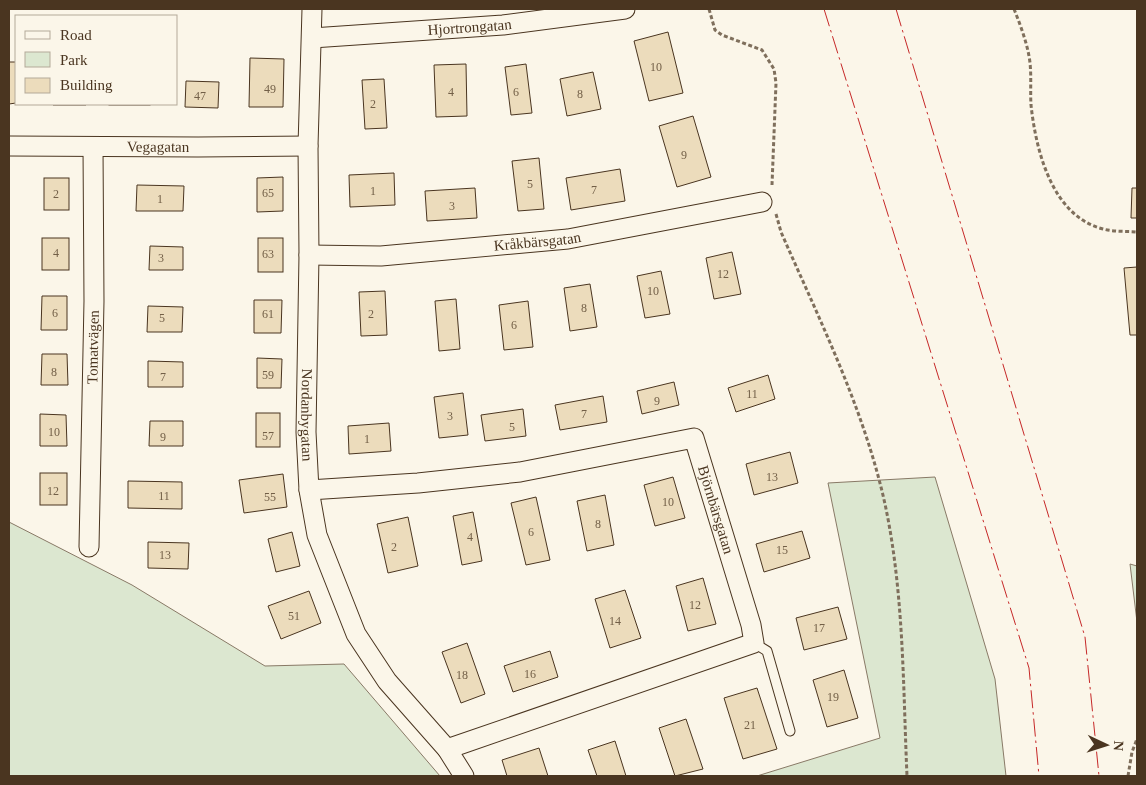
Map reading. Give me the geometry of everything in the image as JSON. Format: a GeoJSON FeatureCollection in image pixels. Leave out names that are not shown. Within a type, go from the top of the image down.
{"type":"FeatureCollection","features":[{"type":"Feature","properties":{"kind":"street","name":"Nordanbygatan"},"geometry":{"type":"LineString","coordinates":[[312,9],[308,146],[309,255],[306,432],[309,490],[317,535],[356,634],[387,681],[447,749],[464,776]]}},
{"type":"Feature","properties":{"kind":"street","name":"Hjortrongatan"},"geometry":{"type":"LineString","coordinates":[[312,38],[504,25],[625,9]]}},
{"type":"Feature","properties":{"kind":"street","name":"Vegagatan"},"geometry":{"type":"LineString","coordinates":[[9,146],[308,146]]}},
{"type":"Feature","properties":{"kind":"street","name":"Tomatvägen"},"geometry":{"type":"LineString","coordinates":[[89,547],[94,301],[92,147]]}},
{"type":"Feature","properties":{"kind":"street","name":"Kråkbärsgatan"},"geometry":{"type":"LineString","coordinates":[[309,255],[390,255],[568,239],[770,201]]}},
{"type":"Feature","properties":{"kind":"street","name":"Björnbärsgatan"},"geometry":{"type":"LineString","coordinates":[[309,490],[418,483],[520,472],[694,438],[751,625],[754,643]]}},
{"type":"Feature","properties":{"kind":"street"},"geometry":{"type":"LineString","coordinates":[[447,749],[754,643]]}},
{"type":"Feature","properties":{"kind":"lane"},"geometry":{"type":"LineString","coordinates":[[754,643],[767,650],[790,731]]}},
{"type":"Feature","properties":{"kind":"path"},"geometry":{"type":"LineString","coordinates":[[709,9],[715,30],[722,35],[762,50],[774,70],[776,83],[770,201],[850,392],[870,447],[885,504],[895,562],[899,607],[907,776]]}},
{"type":"Feature","properties":{"kind":"path"},"geometry":{"type":"LineString","coordinates":[[1014,9],[1029,56],[1034,129],[1044,165],[1057,193],[1069,209],[1088,223],[1104,229],[1137,232]]}},
{"type":"Feature","properties":{"kind":"path"},"geometry":{"type":"LineString","coordinates":[[1128,776],[1132,752],[1137,739]]}},
{"type":"Feature","properties":{"kind":"green space"},"geometry":{"type":"Polygon","coordinates":[[[935,477],[995,679],[1006,776],[757,776],[880,738],[828,483],[935,477]]]}},
{"type":"Feature","properties":{"kind":"green space"},"geometry":{"type":"Polygon","coordinates":[[[9,522],[132,585],[265,666],[344,664],[440,776],[9,776],[9,522]]]}},
{"type":"Feature","properties":{"kind":"green space"},"geometry":{"type":"Polygon","coordinates":[[[1130,564],[1137,566],[1137,622],[1130,564]]]}},
{"type":"Feature","properties":{"kind":"building"},"geometry":{"type":"Polygon","coordinates":[[[668,32],[683,93],[649,101],[634,41],[668,32]]]}},
{"type":"Feature","properties":{"kind":"building"},"geometry":{"type":"Polygon","coordinates":[[[250,58],[284,59],[283,107],[249,107],[250,58]]]}},
{"type":"Feature","properties":{"kind":"building"},"geometry":{"type":"Polygon","coordinates":[[[9,62],[15,62],[15,103],[9,104],[9,62]]]}},
{"type":"Feature","properties":{"kind":"building"},"geometry":{"type":"Polygon","coordinates":[[[466,64],[467,116],[436,117],[434,65],[466,64]]]}},
{"type":"Feature","properties":{"kind":"building"},"geometry":{"type":"Polygon","coordinates":[[[526,64],[532,113],[511,115],[505,67],[526,64]]]}},
{"type":"Feature","properties":{"kind":"building"},"geometry":{"type":"Polygon","coordinates":[[[593,72],[601,109],[567,116],[560,79],[593,72]]]}},
{"type":"Feature","properties":{"kind":"building"},"geometry":{"type":"Polygon","coordinates":[[[384,79],[387,128],[365,129],[362,80],[384,79]]]}},
{"type":"Feature","properties":{"kind":"building"},"geometry":{"type":"Polygon","coordinates":[[[186,81],[219,82],[218,108],[185,107],[186,81]]]}},
{"type":"Feature","properties":{"kind":"building"},"geometry":{"type":"Polygon","coordinates":[[[693,116],[711,177],[677,187],[659,126],[693,116]]]}},
{"type":"Feature","properties":{"kind":"building"},"geometry":{"type":"Polygon","coordinates":[[[539,158],[544,209],[518,211],[512,161],[539,158]]]}},
{"type":"Feature","properties":{"kind":"building"},"geometry":{"type":"Polygon","coordinates":[[[620,169],[625,201],[571,210],[566,178],[620,169]]]}},
{"type":"Feature","properties":{"kind":"building"},"geometry":{"type":"Polygon","coordinates":[[[394,173],[395,205],[350,207],[349,175],[394,173]]]}},
{"type":"Feature","properties":{"kind":"building"},"geometry":{"type":"Polygon","coordinates":[[[283,177],[283,211],[257,212],[257,178],[283,177]]]}},
{"type":"Feature","properties":{"kind":"building"},"geometry":{"type":"Polygon","coordinates":[[[44,178],[69,178],[69,210],[44,210],[44,178]]]}},
{"type":"Feature","properties":{"kind":"building"},"geometry":{"type":"Polygon","coordinates":[[[137,185],[184,186],[183,211],[136,211],[137,185]]]}},
{"type":"Feature","properties":{"kind":"building"},"geometry":{"type":"Polygon","coordinates":[[[475,188],[477,218],[427,221],[425,191],[475,188]]]}},
{"type":"Feature","properties":{"kind":"building"},"geometry":{"type":"Polygon","coordinates":[[[1132,188],[1137,188],[1137,218],[1131,218],[1132,188]]]}},
{"type":"Feature","properties":{"kind":"building"},"geometry":{"type":"Polygon","coordinates":[[[42,238],[69,238],[69,270],[42,270],[42,238]]]}},
{"type":"Feature","properties":{"kind":"building"},"geometry":{"type":"Polygon","coordinates":[[[258,238],[283,238],[283,272],[258,272],[258,238]]]}},
{"type":"Feature","properties":{"kind":"building"},"geometry":{"type":"Polygon","coordinates":[[[150,246],[183,247],[183,270],[149,270],[150,246]]]}},
{"type":"Feature","properties":{"kind":"building"},"geometry":{"type":"Polygon","coordinates":[[[732,252],[741,294],[714,299],[706,258],[732,252]]]}},
{"type":"Feature","properties":{"kind":"building"},"geometry":{"type":"Polygon","coordinates":[[[1137,267],[1137,335],[1130,335],[1124,268],[1137,267]]]}},
{"type":"Feature","properties":{"kind":"building"},"geometry":{"type":"Polygon","coordinates":[[[661,271],[670,314],[645,318],[637,276],[661,271]]]}},
{"type":"Feature","properties":{"kind":"building"},"geometry":{"type":"Polygon","coordinates":[[[590,284],[597,327],[570,331],[564,288],[590,284]]]}},
{"type":"Feature","properties":{"kind":"building"},"geometry":{"type":"Polygon","coordinates":[[[385,291],[387,335],[361,336],[359,292],[385,291]]]}},
{"type":"Feature","properties":{"kind":"building"},"geometry":{"type":"Polygon","coordinates":[[[42,296],[67,296],[67,330],[41,330],[42,296]]]}},
{"type":"Feature","properties":{"kind":"building"},"geometry":{"type":"Polygon","coordinates":[[[456,299],[460,349],[439,351],[435,301],[456,299]]]}},
{"type":"Feature","properties":{"kind":"building"},"geometry":{"type":"Polygon","coordinates":[[[254,300],[282,300],[281,333],[254,333],[254,300]]]}},
{"type":"Feature","properties":{"kind":"building"},"geometry":{"type":"Polygon","coordinates":[[[528,301],[533,347],[504,350],[499,305],[528,301]]]}},
{"type":"Feature","properties":{"kind":"building"},"geometry":{"type":"Polygon","coordinates":[[[148,306],[183,307],[182,332],[147,332],[148,306]]]}},
{"type":"Feature","properties":{"kind":"building"},"geometry":{"type":"Polygon","coordinates":[[[42,354],[67,354],[68,385],[41,385],[42,354]]]}},
{"type":"Feature","properties":{"kind":"building"},"geometry":{"type":"Polygon","coordinates":[[[257,358],[282,359],[281,388],[257,388],[257,358]]]}},
{"type":"Feature","properties":{"kind":"building"},"geometry":{"type":"Polygon","coordinates":[[[148,361],[183,362],[183,387],[148,387],[148,361]]]}},
{"type":"Feature","properties":{"kind":"building"},"geometry":{"type":"Polygon","coordinates":[[[768,375],[775,399],[736,412],[728,388],[768,375]]]}},
{"type":"Feature","properties":{"kind":"building"},"geometry":{"type":"Polygon","coordinates":[[[674,382],[679,405],[642,414],[637,391],[674,382]]]}},
{"type":"Feature","properties":{"kind":"building"},"geometry":{"type":"Polygon","coordinates":[[[463,393],[468,435],[439,438],[434,397],[463,393]]]}},
{"type":"Feature","properties":{"kind":"building"},"geometry":{"type":"Polygon","coordinates":[[[603,396],[607,422],[560,430],[555,405],[603,396]]]}},
{"type":"Feature","properties":{"kind":"building"},"geometry":{"type":"Polygon","coordinates":[[[523,409],[526,436],[485,441],[481,415],[523,409]]]}},
{"type":"Feature","properties":{"kind":"building"},"geometry":{"type":"Polygon","coordinates":[[[256,413],[280,413],[280,447],[256,447],[256,413]]]}},
{"type":"Feature","properties":{"kind":"building"},"geometry":{"type":"Polygon","coordinates":[[[40,414],[66,415],[67,446],[40,446],[40,414]]]}},
{"type":"Feature","properties":{"kind":"building"},"geometry":{"type":"Polygon","coordinates":[[[150,421],[183,421],[183,446],[149,446],[150,421]]]}},
{"type":"Feature","properties":{"kind":"building"},"geometry":{"type":"Polygon","coordinates":[[[389,423],[391,451],[349,454],[348,426],[389,423]]]}},
{"type":"Feature","properties":{"kind":"building"},"geometry":{"type":"Polygon","coordinates":[[[790,452],[798,483],[754,495],[746,464],[790,452]]]}},
{"type":"Feature","properties":{"kind":"building"},"geometry":{"type":"Polygon","coordinates":[[[40,473],[67,473],[67,505],[40,505],[40,473]]]}},
{"type":"Feature","properties":{"kind":"building"},"geometry":{"type":"Polygon","coordinates":[[[283,474],[287,507],[244,513],[239,480],[283,474]]]}},
{"type":"Feature","properties":{"kind":"building"},"geometry":{"type":"Polygon","coordinates":[[[673,477],[685,518],[655,526],[644,485],[673,477]]]}},
{"type":"Feature","properties":{"kind":"building"},"geometry":{"type":"Polygon","coordinates":[[[128,481],[182,482],[182,509],[128,508],[128,481]]]}},
{"type":"Feature","properties":{"kind":"building"},"geometry":{"type":"Polygon","coordinates":[[[605,495],[614,545],[587,551],[577,501],[605,495]]]}},
{"type":"Feature","properties":{"kind":"building"},"geometry":{"type":"Polygon","coordinates":[[[536,497],[550,560],[526,565],[511,503],[536,497]]]}},
{"type":"Feature","properties":{"kind":"building"},"geometry":{"type":"Polygon","coordinates":[[[473,512],[482,561],[462,565],[453,516],[473,512]]]}},
{"type":"Feature","properties":{"kind":"building"},"geometry":{"type":"Polygon","coordinates":[[[408,517],[418,566],[388,573],[377,524],[408,517]]]}},
{"type":"Feature","properties":{"kind":"building"},"geometry":{"type":"Polygon","coordinates":[[[802,531],[810,558],[764,572],[756,544],[802,531]]]}},
{"type":"Feature","properties":{"kind":"building"},"geometry":{"type":"Polygon","coordinates":[[[292,532],[300,566],[276,572],[268,539],[292,532]]]}},
{"type":"Feature","properties":{"kind":"building"},"geometry":{"type":"Polygon","coordinates":[[[148,542],[189,543],[188,569],[148,568],[148,542]]]}},
{"type":"Feature","properties":{"kind":"building"},"geometry":{"type":"Polygon","coordinates":[[[703,578],[716,624],[688,631],[676,586],[703,578]]]}},
{"type":"Feature","properties":{"kind":"building"},"geometry":{"type":"Polygon","coordinates":[[[625,590],[641,638],[610,648],[595,599],[625,590]]]}},
{"type":"Feature","properties":{"kind":"building"},"geometry":{"type":"Polygon","coordinates":[[[309,591],[321,623],[281,639],[268,606],[309,591]]]}},
{"type":"Feature","properties":{"kind":"building"},"geometry":{"type":"Polygon","coordinates":[[[838,607],[847,639],[804,650],[796,618],[838,607]]]}},
{"type":"Feature","properties":{"kind":"building"},"geometry":{"type":"Polygon","coordinates":[[[467,643],[485,694],[461,703],[442,652],[467,643]]]}},
{"type":"Feature","properties":{"kind":"building"},"geometry":{"type":"Polygon","coordinates":[[[550,651],[558,677],[513,692],[504,666],[550,651]]]}},
{"type":"Feature","properties":{"kind":"building"},"geometry":{"type":"Polygon","coordinates":[[[844,670],[858,718],[827,727],[813,680],[844,670]]]}},
{"type":"Feature","properties":{"kind":"building"},"geometry":{"type":"Polygon","coordinates":[[[757,688],[777,749],[743,759],[724,698],[757,688]]]}},
{"type":"Feature","properties":{"kind":"building"},"geometry":{"type":"Polygon","coordinates":[[[686,719],[703,769],[675,776],[659,728],[686,719]]]}},
{"type":"Feature","properties":{"kind":"building"},"geometry":{"type":"Polygon","coordinates":[[[615,741],[626,776],[597,776],[588,750],[615,741]]]}},
{"type":"Feature","properties":{"kind":"building"},"geometry":{"type":"Polygon","coordinates":[[[539,748],[548,776],[507,776],[502,760],[539,748]]]}},
{"type":"Feature","properties":{"kind":"power"},"geometry":{"type":"LineString","coordinates":[[824,9],[1029,668],[1039,776]]}},
{"type":"Feature","properties":{"kind":"power"},"geometry":{"type":"LineString","coordinates":[[896,9],[1085,637],[1099,776]]}}]}
